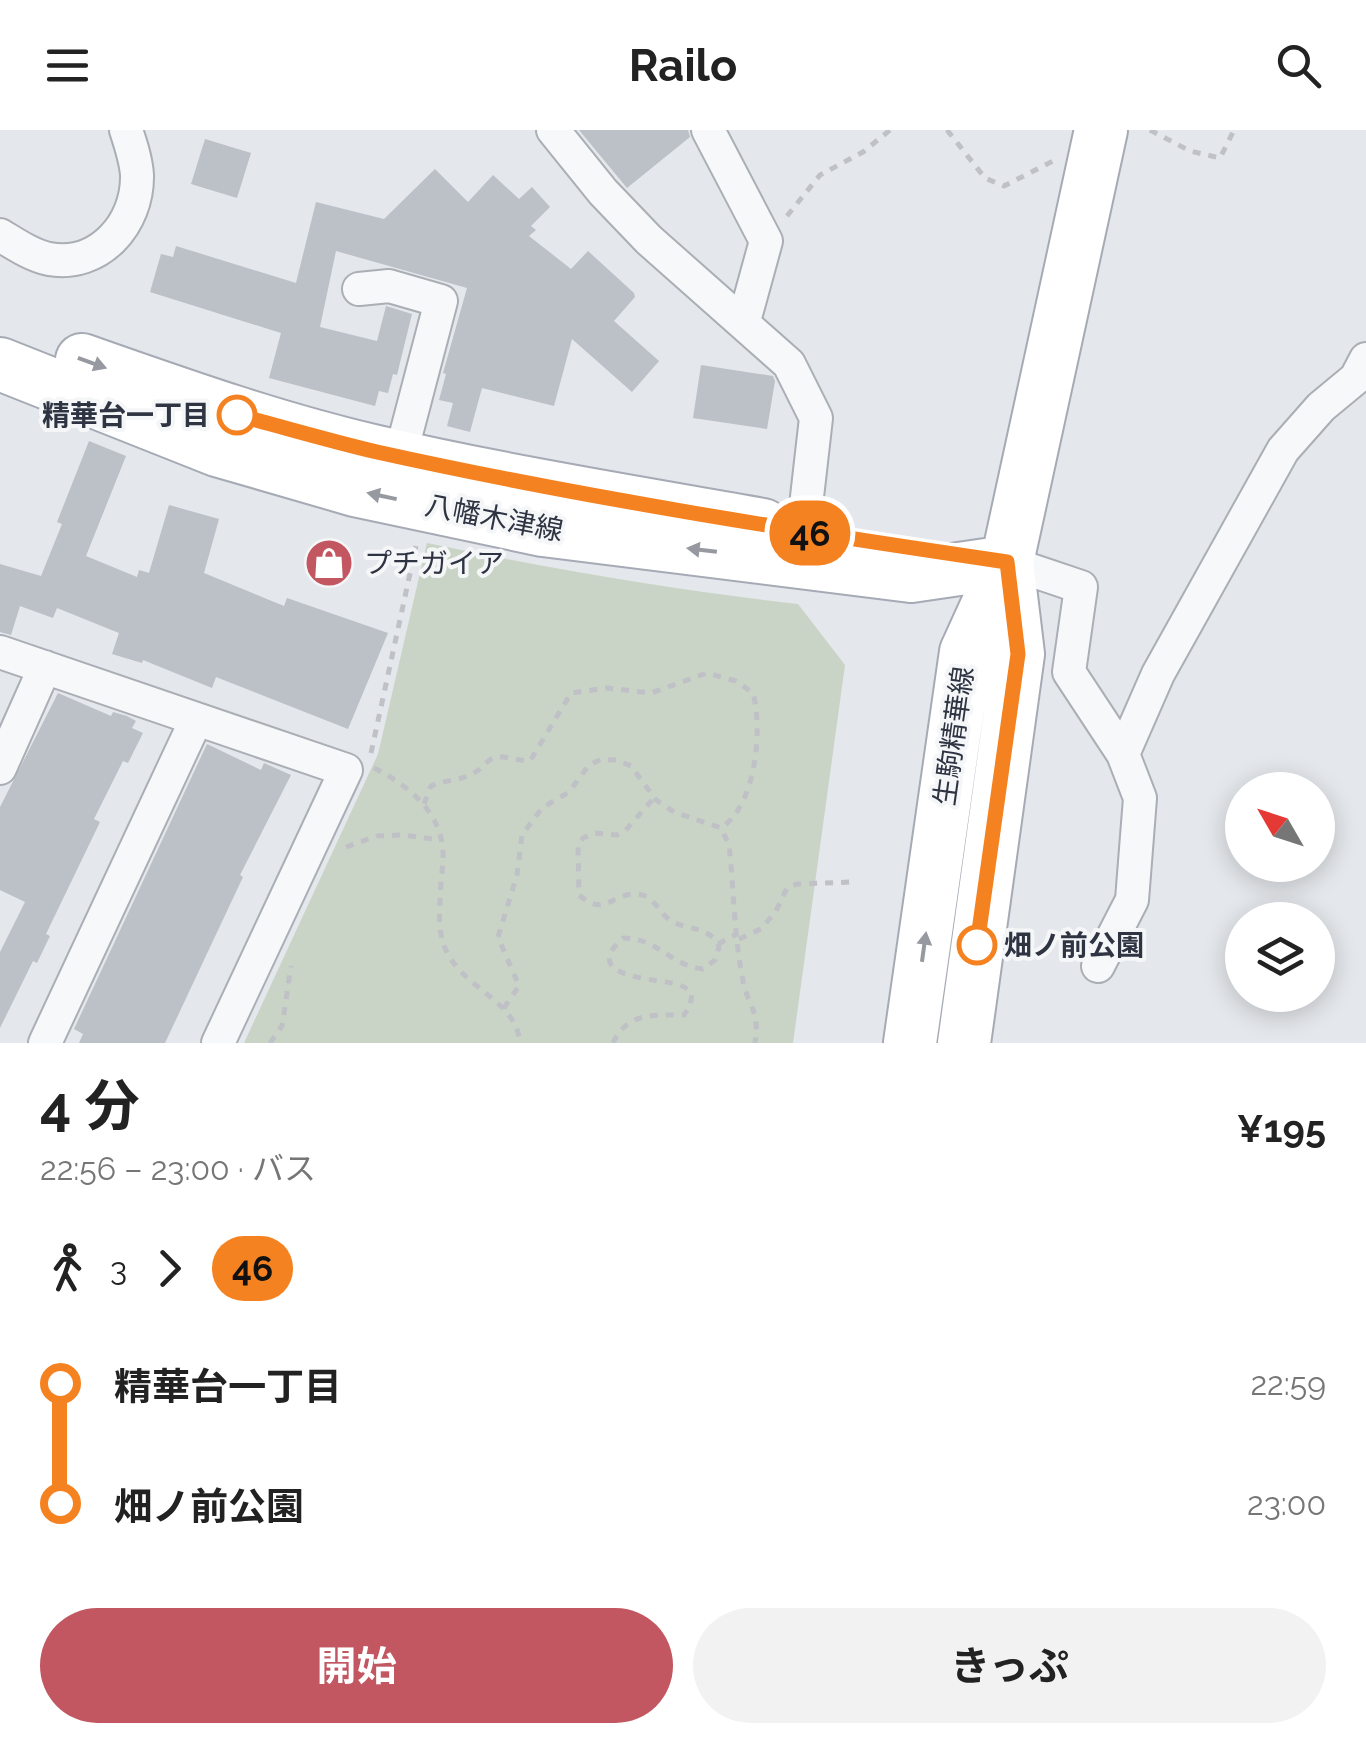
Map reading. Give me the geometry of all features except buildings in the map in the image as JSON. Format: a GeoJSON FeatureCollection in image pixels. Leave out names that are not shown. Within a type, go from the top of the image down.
{"type":"FeatureCollection","features":[{"type":"Feature","properties":{"kind":"main road"},"geometry":{"type":"LineString","coordinates":[[1007,562],[1117,132]]}},
{"type":"Feature","properties":{"kind":"main road","name":"八幡木津線"},"geometry":{"type":"LineString","coordinates":[[0,330],[234,414],[400,457],[803,532],[1007,562]]}},
{"type":"Feature","properties":{"kind":"main road","name":"八幡木津線"},"geometry":{"type":"LineString","coordinates":[[0,364],[217,450],[355,490],[543,530],[911,576],[1007,562]]}},
{"type":"Feature","properties":{"kind":"main road","name":"生駒精華線"},"geometry":{"type":"LineString","coordinates":[[910,1043],[966,652],[1007,562]]}},
{"type":"Feature","properties":{"kind":"main road","name":"生駒精華線"},"geometry":{"type":"LineString","coordinates":[[964,1043],[1018,654],[1007,562]]}},
{"type":"Feature","properties":{"kind":"street"},"geometry":{"type":"LineString","coordinates":[[0,235],[45,258],[76,259],[102,249],[124,223],[136,192],[135,161],[126,130]]}},
{"type":"Feature","properties":{"kind":"street"},"geometry":{"type":"LineString","coordinates":[[552,130],[648,240],[790,364],[816,418],[803,532]]}},
{"type":"Feature","properties":{"kind":"street"},"geometry":{"type":"LineString","coordinates":[[708,130],[766,241],[744,321]]}},
{"type":"Feature","properties":{"kind":"street"},"geometry":{"type":"LineString","coordinates":[[359,289],[389,286],[441,302],[400,457]]}},
{"type":"Feature","properties":{"kind":"street"},"geometry":{"type":"LineString","coordinates":[[1123,754],[1158,674],[1284,450],[1321,407],[1356,378],[1366,359]]}},
{"type":"Feature","properties":{"kind":"street"},"geometry":{"type":"LineString","coordinates":[[1007,562],[1082,587],[1069,672],[1123,754],[1140,798],[1132,900],[1098,966]]}},
{"type":"Feature","properties":{"kind":"street"},"geometry":{"type":"LineString","coordinates":[[0,652],[346,770],[218,1043]]}},
{"type":"Feature","properties":{"kind":"street"},"geometry":{"type":"LineString","coordinates":[[0,768],[45,667]]}},
{"type":"Feature","properties":{"kind":"street"},"geometry":{"type":"LineString","coordinates":[[45,1043],[196,720]]}},
{"type":"Feature","properties":{"kind":"path"},"geometry":{"type":"LineString","coordinates":[[766,241],[820,175],[863,152],[890,130]]}},
{"type":"Feature","properties":{"kind":"path"},"geometry":{"type":"LineString","coordinates":[[947,130],[986,178],[1004,186],[1117,132],[1220,158],[1234,130]]}},
{"type":"Feature","properties":{"kind":"path"},"geometry":{"type":"LineString","coordinates":[[371,753],[420,531]]}},
{"type":"Feature","properties":{"kind":"path"},"geometry":{"type":"LineString","coordinates":[[424,804],[431,786],[461,780],[480,770],[490,759],[499,756],[510,761],[530,761],[571,693],[607,688],[651,694],[707,673],[736,681],[753,693],[758,713],[746,798],[721,828]]}},
{"type":"Feature","properties":{"kind":"path"},"geometry":{"type":"LineString","coordinates":[[504,1008],[520,986],[498,936],[516,875],[522,835],[532,818],[568,792],[589,765],[602,759],[616,760],[631,766],[654,798],[674,812],[721,828],[729,845],[744,984],[758,1022],[755,1043]]}},
{"type":"Feature","properties":{"kind":"path"},"geometry":{"type":"LineString","coordinates":[[366,764],[417,795],[432,817],[444,852],[442,944],[464,978],[512,1018],[520,1043]]}},
{"type":"Feature","properties":{"kind":"path"},"geometry":{"type":"LineString","coordinates":[[654,798],[625,831],[617,835],[594,833],[583,838],[578,846],[579,895],[599,906],[642,894],[674,922],[706,931],[718,944]]}},
{"type":"Feature","properties":{"kind":"path"},"geometry":{"type":"LineString","coordinates":[[336,850],[376,836],[440,840]]}},
{"type":"Feature","properties":{"kind":"path"},"geometry":{"type":"LineString","coordinates":[[718,944],[761,929],[776,911],[787,888],[797,884],[852,882]]}},
{"type":"Feature","properties":{"kind":"path"},"geometry":{"type":"LineString","coordinates":[[614,1043],[621,1027],[633,1019],[684,1015],[692,994],[676,984],[628,977],[616,970],[610,960],[613,946],[623,938],[640,938],[687,967],[703,969],[715,960],[718,944]]}},
{"type":"Feature","properties":{"kind":"path"},"geometry":{"type":"LineString","coordinates":[[270,1043],[282,1026],[292,960]]}},
{"type":"Feature","properties":{"kind":"green space"},"geometry":{"type":"Polygon","coordinates":[[[427,543],[612,578],[798,604],[845,665],[793,1043],[244,1043],[378,754],[427,543]]]}},
{"type":"Feature","properties":{"kind":"bus line","name":"46"},"geometry":{"type":"LineString","coordinates":[[237,415],[374,451],[556,488],[803,532],[1007,562],[1018,654],[977,945]]}},
{"type":"Feature","properties":{"kind":"place","name":"精華台一丁目"},"geometry":{"type":"Point","coordinates":[237,415]}},
{"type":"Feature","properties":{"kind":"place","name":"プチガイア"},"geometry":{"type":"Point","coordinates":[329,563]}},
{"type":"Feature","properties":{"kind":"place","name":"畑ノ前公園"},"geometry":{"type":"Point","coordinates":[977,945]}}]}
